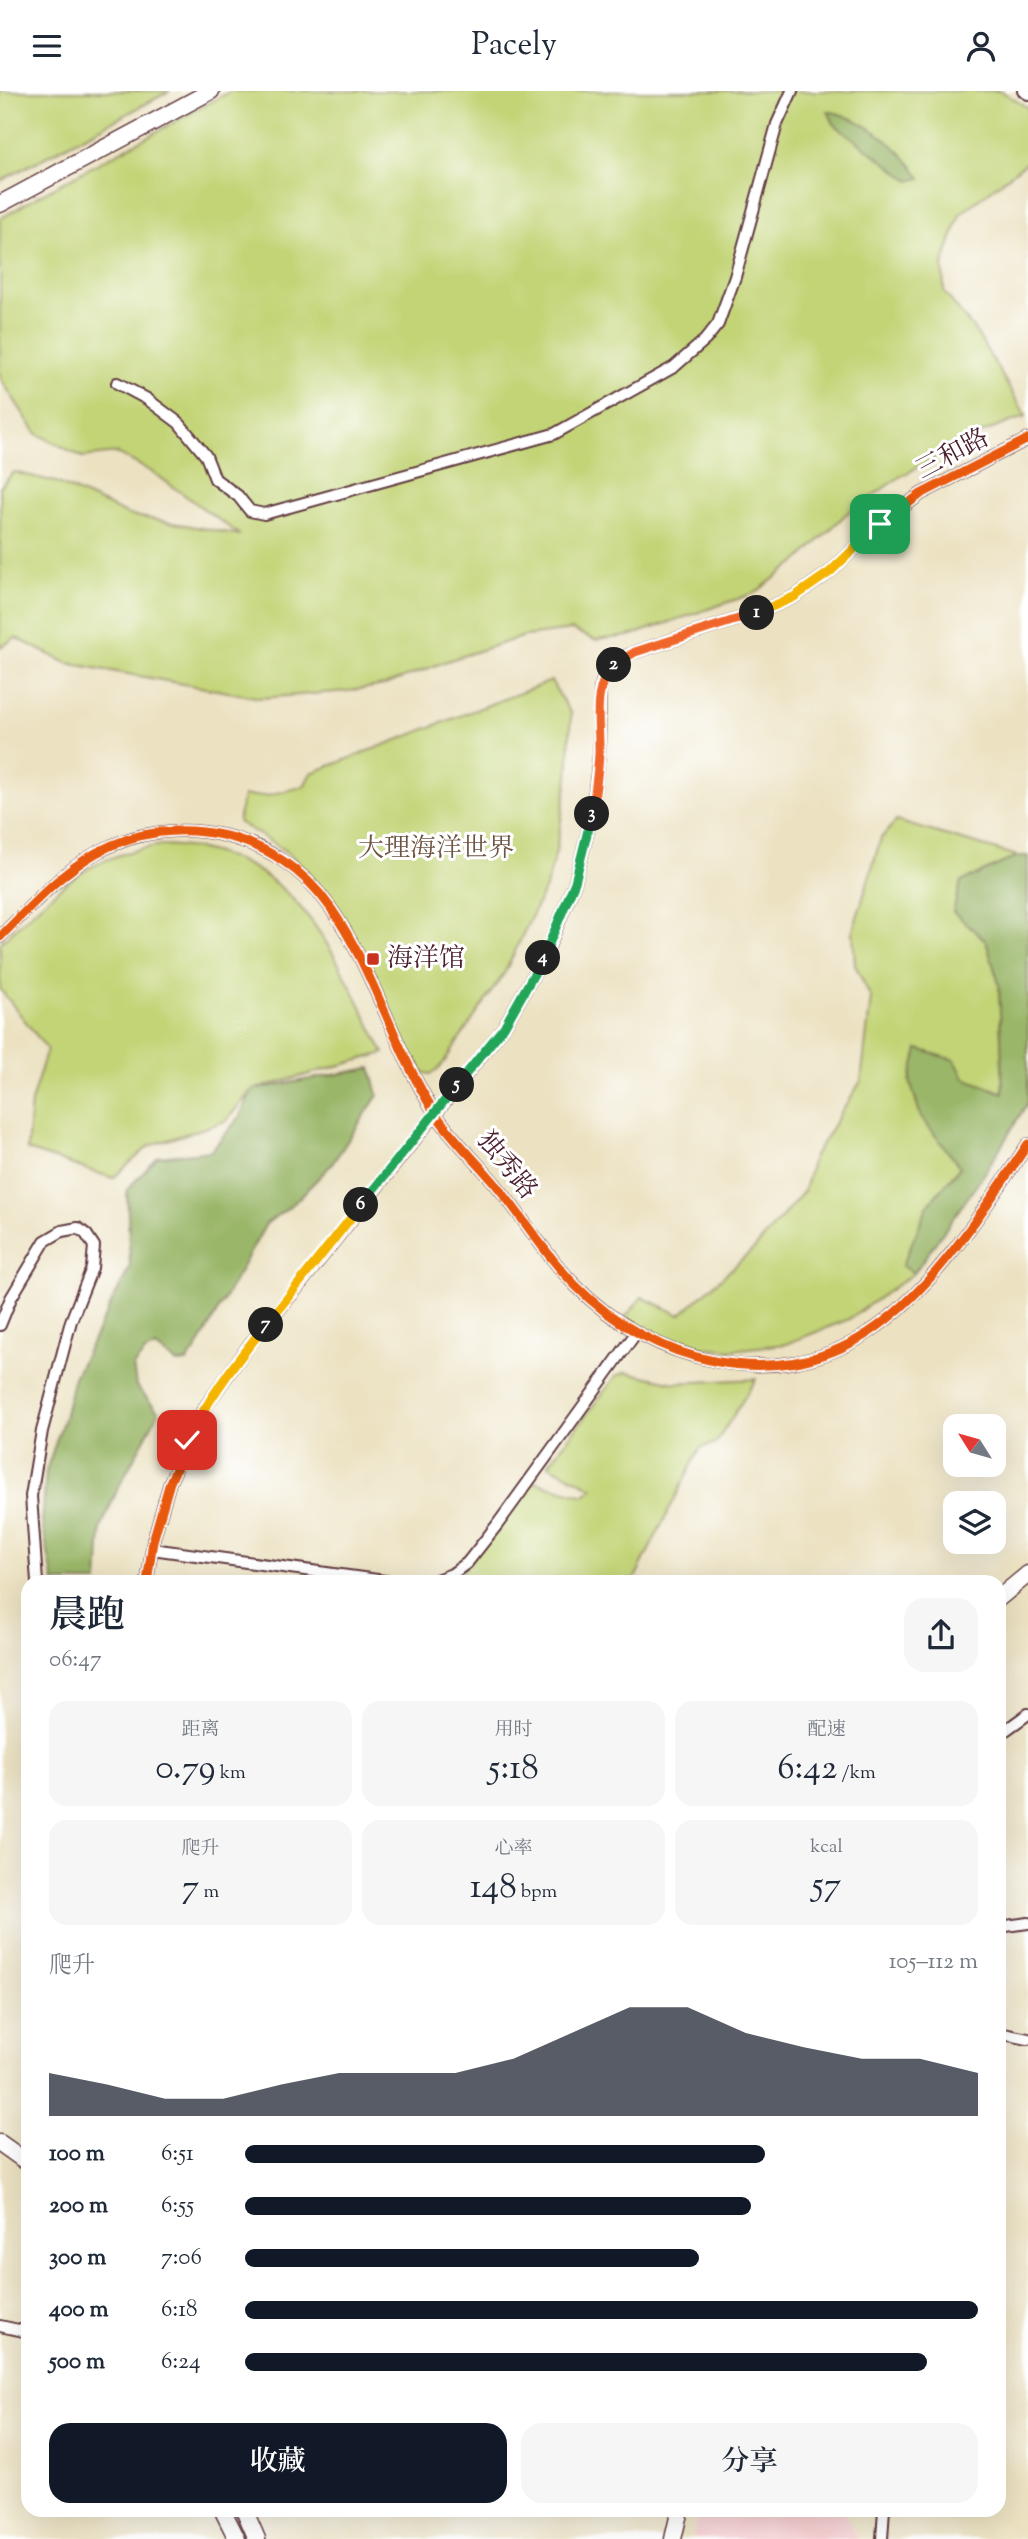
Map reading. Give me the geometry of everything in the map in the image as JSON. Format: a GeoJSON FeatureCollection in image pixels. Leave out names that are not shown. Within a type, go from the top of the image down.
{"type":"FeatureCollection","features":[{"type":"Feature","properties":{"kind":"main road"},"geometry":{"type":"LineString","coordinates":[[0,204],[211,91]]}},
{"type":"Feature","properties":{"kind":"main road"},"geometry":{"type":"LineString","coordinates":[[1006,1592],[1028,1574]]}},
{"type":"Feature","properties":{"kind":"main road"},"geometry":{"type":"LineString","coordinates":[[0,2143],[21,2159]]}},
{"type":"Feature","properties":{"kind":"main road"},"geometry":{"type":"LineString","coordinates":[[226,2517],[237,2539]]}},
{"type":"Feature","properties":{"kind":"main road"},"geometry":{"type":"LineString","coordinates":[[247,2517],[257,2539]]}},
{"type":"Feature","properties":{"kind":"main road"},"geometry":{"type":"LineString","coordinates":[[673,2539],[678,2517]]}},
{"type":"Feature","properties":{"kind":"street"},"geometry":{"type":"LineString","coordinates":[[117,383],[147,399],[179,423],[206,456],[215,479],[238,496],[250,512],[264,514],[554,434],[674,367],[705,340],[718,324],[735,277],[777,124],[792,91]]}},
{"type":"Feature","properties":{"kind":"street"},"geometry":{"type":"LineString","coordinates":[[1023,91],[1028,94]]}},
{"type":"Feature","properties":{"kind":"street","name":"三和路"},"geometry":{"type":"LineString","coordinates":[[148,1575],[152,1549],[170,1482],[203,1410],[249,1345],[504,1027],[547,951],[575,882],[592,815],[599,755],[600,689],[605,673],[618,660],[635,652],[757,613],[794,597],[830,572],[880,524],[921,494],[1028,439]]}},
{"type":"Feature","properties":{"kind":"street","name":"独秀路"},"geometry":{"type":"LineString","coordinates":[[0,937],[46,891],[73,869],[95,854],[128,839],[160,831],[187,830],[221,834],[251,843],[271,854],[298,872],[331,908],[351,942],[435,1113],[498,1187],[563,1273],[598,1306],[636,1333],[660,1346],[693,1358],[746,1365],[802,1360],[849,1344],[884,1322],[928,1280],[1028,1144]]}},
{"type":"Feature","properties":{"kind":"street"},"geometry":{"type":"LineString","coordinates":[[0,1325],[11,1298],[45,1241],[62,1231],[78,1228],[86,1234],[94,1247],[92,1268],[71,1321],[42,1431],[31,1496],[37,1575]]}},
{"type":"Feature","properties":{"kind":"street"},"geometry":{"type":"LineString","coordinates":[[450,1575],[467,1563],[497,1525],[636,1333]]}},
{"type":"Feature","properties":{"kind":"street"},"geometry":{"type":"LineString","coordinates":[[152,1549],[341,1575]]}},
{"type":"Feature","properties":{"kind":"street"},"geometry":{"type":"LineString","coordinates":[[1006,1730],[1028,1714]]}},
{"type":"Feature","properties":{"kind":"street"},"geometry":{"type":"LineString","coordinates":[[1006,1926],[1028,1923]]}},
{"type":"Feature","properties":{"kind":"street"},"geometry":{"type":"LineString","coordinates":[[1006,2034],[1028,2039]]}},
{"type":"Feature","properties":{"kind":"street"},"geometry":{"type":"LineString","coordinates":[[0,2326],[21,2330]]}},
{"type":"Feature","properties":{"kind":"street"},"geometry":{"type":"LineString","coordinates":[[882,2539],[883,2517]]}},
{"type":"Feature","properties":{"kind":"shaded area"},"geometry":{"type":"Polygon","coordinates":[[[697,2517],[848,2517],[857,2539],[692,2539],[697,2517]]]}},
{"type":"Feature","properties":{"kind":"green space"},"geometry":{"type":"Polygon","coordinates":[[[0,91],[170,91],[0,181],[0,91]]]}},
{"type":"Feature","properties":{"kind":"green space"},"geometry":{"type":"Polygon","coordinates":[[[231,91],[1001,91],[1028,108],[1028,161],[960,214],[943,266],[944,292],[976,332],[1026,416],[982,433],[901,476],[846,514],[800,559],[755,593],[629,636],[595,640],[572,630],[525,636],[447,661],[385,685],[349,691],[261,698],[67,663],[16,638],[0,647],[0,487],[14,472],[56,482],[129,515],[240,535],[154,473],[117,453],[82,457],[36,433],[0,378],[0,219],[231,91]]]}},
{"type":"Feature","properties":{"kind":"green space"},"geometry":{"type":"Polygon","coordinates":[[[828,111],[855,120],[880,135],[903,155],[921,178],[910,181],[834,124],[828,111]]]}},
{"type":"Feature","properties":{"kind":"green space","name":"大理海洋世界"},"geometry":{"type":"Polygon","coordinates":[[[551,681],[571,714],[568,778],[556,851],[547,884],[505,972],[440,1068],[431,1074],[427,1073],[419,1069],[413,1061],[362,953],[333,904],[296,860],[238,822],[243,796],[266,796],[304,786],[311,773],[551,681]]]}},
{"type":"Feature","properties":{"kind":"green space"},"geometry":{"type":"Polygon","coordinates":[[[896,821],[1018,856],[961,882],[986,941],[999,984],[1003,1093],[964,1078],[921,1117],[960,1167],[928,1205],[903,1266],[914,1273],[849,1319],[786,1344],[731,1350],[675,1344],[622,1321],[642,1297],[680,1315],[756,1247],[804,1191],[813,1158],[861,1081],[871,998],[855,965],[853,931],[881,838],[896,821]]]}},
{"type":"Feature","properties":{"kind":"green space"},"geometry":{"type":"Polygon","coordinates":[[[162,845],[208,851],[246,864],[278,885],[304,911],[326,942],[384,1053],[252,1090],[226,1121],[149,1146],[113,1178],[27,1150],[31,1102],[47,1049],[0,989],[0,943],[54,892],[91,867],[135,850],[162,845]]]}},
{"type":"Feature","properties":{"kind":"green space"},"geometry":{"type":"Polygon","coordinates":[[[1018,856],[1028,856],[1028,1102],[983,1176],[914,1273],[902,1266],[928,1205],[960,1167],[921,1117],[910,1081],[918,1049],[955,1060],[964,1078],[1003,1093],[999,984],[986,941],[953,912],[961,882],[1018,856]]]}},
{"type":"Feature","properties":{"kind":"green space"},"geometry":{"type":"Polygon","coordinates":[[[371,1068],[378,1095],[332,1164],[294,1203],[266,1224],[187,1362],[177,1363],[156,1347],[145,1352],[133,1366],[136,1386],[159,1412],[117,1490],[101,1528],[98,1575],[53,1575],[42,1524],[46,1471],[64,1418],[74,1377],[130,1267],[127,1190],[158,1157],[211,1151],[239,1118],[252,1090],[371,1068]]]}},
{"type":"Feature","properties":{"kind":"green space"},"geometry":{"type":"Polygon","coordinates":[[[626,1372],[675,1383],[756,1379],[716,1443],[700,1448],[636,1575],[459,1575],[534,1482],[584,1496],[593,1488],[548,1465],[616,1376],[626,1372]]]}},
{"type":"Feature","properties":{"kind":"cycle path"},"geometry":{"type":"LineString","coordinates":[[148,1575],[153,1541],[170,1482],[203,1410],[249,1345],[504,1027],[547,951],[575,882],[592,815],[599,755],[600,689],[605,673],[618,660],[635,652],[757,613],[794,597],[830,572],[880,524],[921,494],[1028,439]]}},
{"type":"Feature","properties":{"kind":"cycle path"},"geometry":{"type":"LineString","coordinates":[[0,937],[45,892],[82,861],[127,840],[159,832],[191,831],[224,835],[254,845],[283,861],[308,881],[330,907],[345,931],[406,1060],[433,1110],[497,1186],[565,1274],[606,1312],[640,1334],[677,1351],[715,1361],[754,1365],[793,1363],[832,1352],[868,1333],[892,1315],[936,1271],[975,1221],[1028,1144]]}},
{"type":"Feature","properties":{"kind":"place","name":"海洋馆"},"geometry":{"type":"Point","coordinates":[373,959]}},
{"type":"Feature","properties":{"kind":"route"},"geometry":{"type":"LineString","coordinates":[[187,1440],[203,1410],[249,1345],[504,1027],[547,951],[575,882],[592,815],[599,755],[598,708],[605,673],[618,660],[635,652],[757,613],[794,597],[830,572],[880,524]]}}]}
